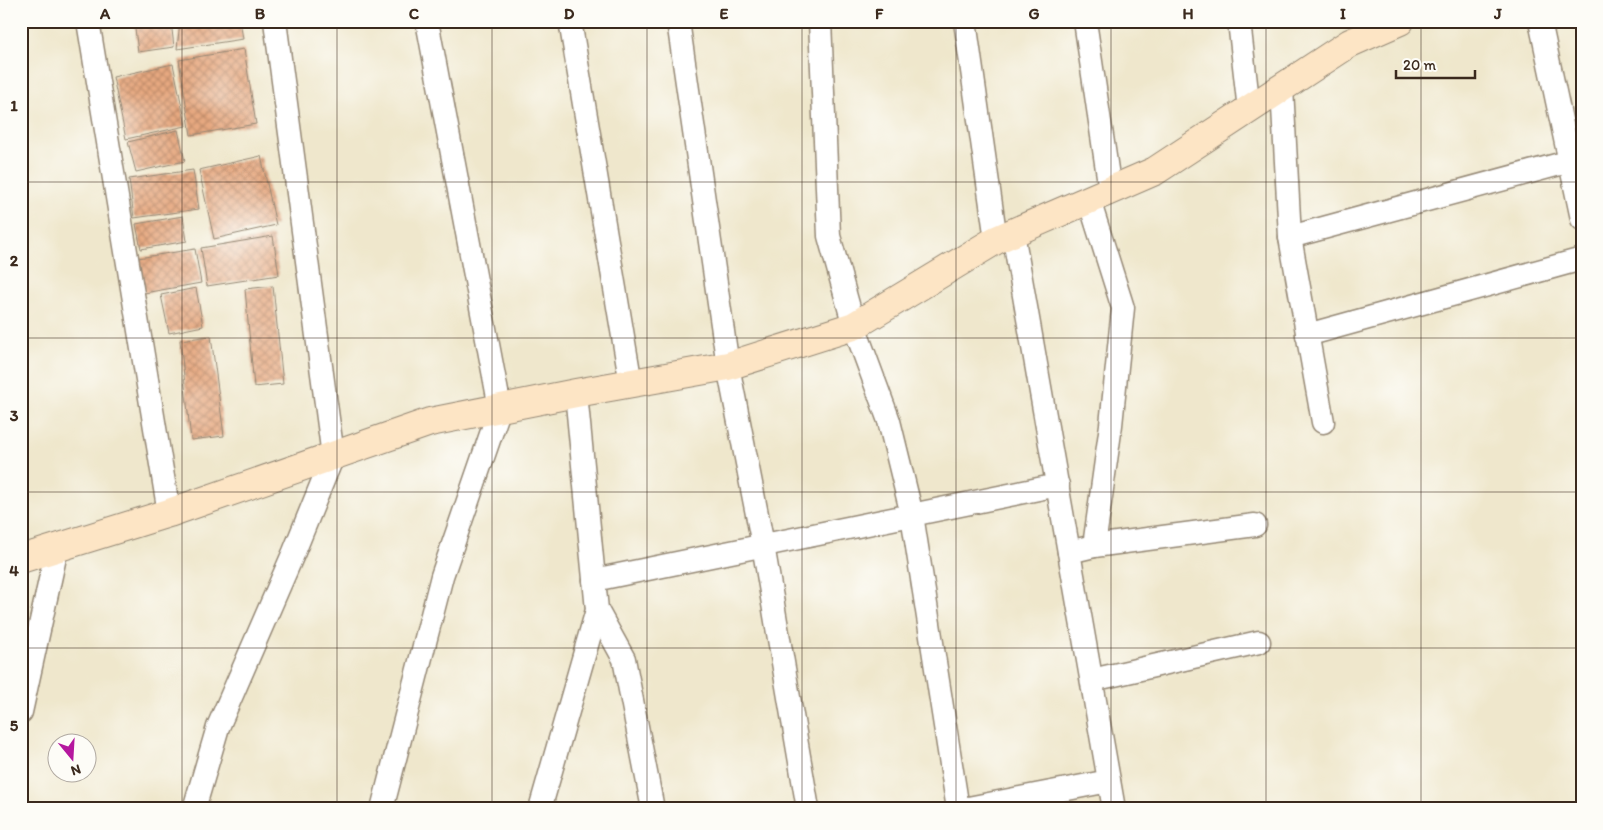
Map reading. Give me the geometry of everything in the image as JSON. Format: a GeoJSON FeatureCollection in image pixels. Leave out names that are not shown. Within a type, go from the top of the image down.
{"type":"FeatureCollection","features":[{"type":"Feature","properties":{"kind":"street"},"geometry":{"type":"LineString","coordinates":[[88,21],[169,513]]}},
{"type":"Feature","properties":{"kind":"street"},"geometry":{"type":"LineString","coordinates":[[194,809],[218,727],[294,552],[333,456],[275,21]]}},
{"type":"Feature","properties":{"kind":"street"},"geometry":{"type":"LineString","coordinates":[[382,809],[442,576],[500,408],[427,21]]}},
{"type":"Feature","properties":{"kind":"street"},"geometry":{"type":"LineString","coordinates":[[570,21],[631,384]]}},
{"type":"Feature","properties":{"kind":"street"},"geometry":{"type":"LineString","coordinates":[[678,21],[728,366],[763,545],[808,809]]}},
{"type":"Feature","properties":{"kind":"street"},"geometry":{"type":"LineString","coordinates":[[820,21],[829,236],[854,326],[889,421],[912,515],[958,809]]}},
{"type":"Feature","properties":{"kind":"street"},"geometry":{"type":"LineString","coordinates":[[965,21],[1005,236],[1058,485],[1114,809]]}},
{"type":"Feature","properties":{"kind":"street"},"geometry":{"type":"LineString","coordinates":[[1085,21],[1100,195],[1123,308],[1111,425],[1094,546]]}},
{"type":"Feature","properties":{"kind":"street"},"geometry":{"type":"LineString","coordinates":[[1239,21],[1249,110]]}},
{"type":"Feature","properties":{"kind":"street"},"geometry":{"type":"LineString","coordinates":[[21,559],[169,513],[430,422],[576,393],[728,366],[854,326],[1005,236],[1155,171],[1350,43],[1400,21]]}},
{"type":"Feature","properties":{"kind":"street"},"geometry":{"type":"LineString","coordinates":[[1540,21],[1576,160],[1582,219]]}},
{"type":"Feature","properties":{"kind":"street"},"geometry":{"type":"LineString","coordinates":[[1282,88],[1290,237],[1323,422]]}},
{"type":"Feature","properties":{"kind":"street"},"geometry":{"type":"LineString","coordinates":[[1290,237],[1576,160]]}},
{"type":"Feature","properties":{"kind":"street"},"geometry":{"type":"LineString","coordinates":[[1307,335],[1582,259]]}},
{"type":"Feature","properties":{"kind":"street"},"geometry":{"type":"LineString","coordinates":[[540,809],[597,610],[576,393]]}},
{"type":"Feature","properties":{"kind":"street"},"geometry":{"type":"LineString","coordinates":[[594,580],[1058,485]]}},
{"type":"Feature","properties":{"kind":"street"},"geometry":{"type":"LineString","coordinates":[[1069,552],[1094,546],[1255,525]]}},
{"type":"Feature","properties":{"kind":"street"},"geometry":{"type":"LineString","coordinates":[[21,712],[57,548]]}},
{"type":"Feature","properties":{"kind":"street"},"geometry":{"type":"LineString","coordinates":[[597,610],[624,659],[653,809]]}},
{"type":"Feature","properties":{"kind":"street"},"geometry":{"type":"LineString","coordinates":[[1092,680],[1259,642]]}},
{"type":"Feature","properties":{"kind":"street"},"geometry":{"type":"LineString","coordinates":[[963,809],[1110,781]]}},
{"type":"Feature","properties":{"kind":"building"},"geometry":{"type":"Polygon","coordinates":[[[134,21],[171,21],[174,47],[138,52],[134,21]]]}},
{"type":"Feature","properties":{"kind":"building"},"geometry":{"type":"Polygon","coordinates":[[[180,21],[240,21],[243,39],[177,49],[180,21]]]}},
{"type":"Feature","properties":{"kind":"building"},"geometry":{"type":"Polygon","coordinates":[[[244,49],[256,124],[191,135],[179,60],[244,49]]]}},
{"type":"Feature","properties":{"kind":"building"},"geometry":{"type":"Polygon","coordinates":[[[173,64],[186,126],[126,139],[113,77],[173,64]]]}},
{"type":"Feature","properties":{"kind":"building"},"geometry":{"type":"Polygon","coordinates":[[[178,130],[185,161],[136,172],[128,142],[178,130]]]}},
{"type":"Feature","properties":{"kind":"building"},"geometry":{"type":"Polygon","coordinates":[[[261,156],[276,225],[214,239],[199,170],[261,156]]]}},
{"type":"Feature","properties":{"kind":"building"},"geometry":{"type":"Polygon","coordinates":[[[193,170],[199,209],[134,218],[129,179],[193,170]]]}},
{"type":"Feature","properties":{"kind":"building"},"geometry":{"type":"Polygon","coordinates":[[[183,216],[187,241],[141,249],[136,224],[183,216]]]}},
{"type":"Feature","properties":{"kind":"building"},"geometry":{"type":"Polygon","coordinates":[[[273,236],[279,275],[207,286],[201,248],[273,236]]]}},
{"type":"Feature","properties":{"kind":"building"},"geometry":{"type":"Polygon","coordinates":[[[195,249],[201,283],[144,293],[138,258],[195,249]]]}},
{"type":"Feature","properties":{"kind":"building"},"geometry":{"type":"Polygon","coordinates":[[[273,286],[283,384],[254,387],[245,289],[273,286]]]}},
{"type":"Feature","properties":{"kind":"building"},"geometry":{"type":"Polygon","coordinates":[[[196,288],[203,326],[169,333],[161,295],[196,288]]]}},
{"type":"Feature","properties":{"kind":"building"},"geometry":{"type":"Polygon","coordinates":[[[211,336],[224,436],[191,440],[180,340],[211,336]]]}}]}
